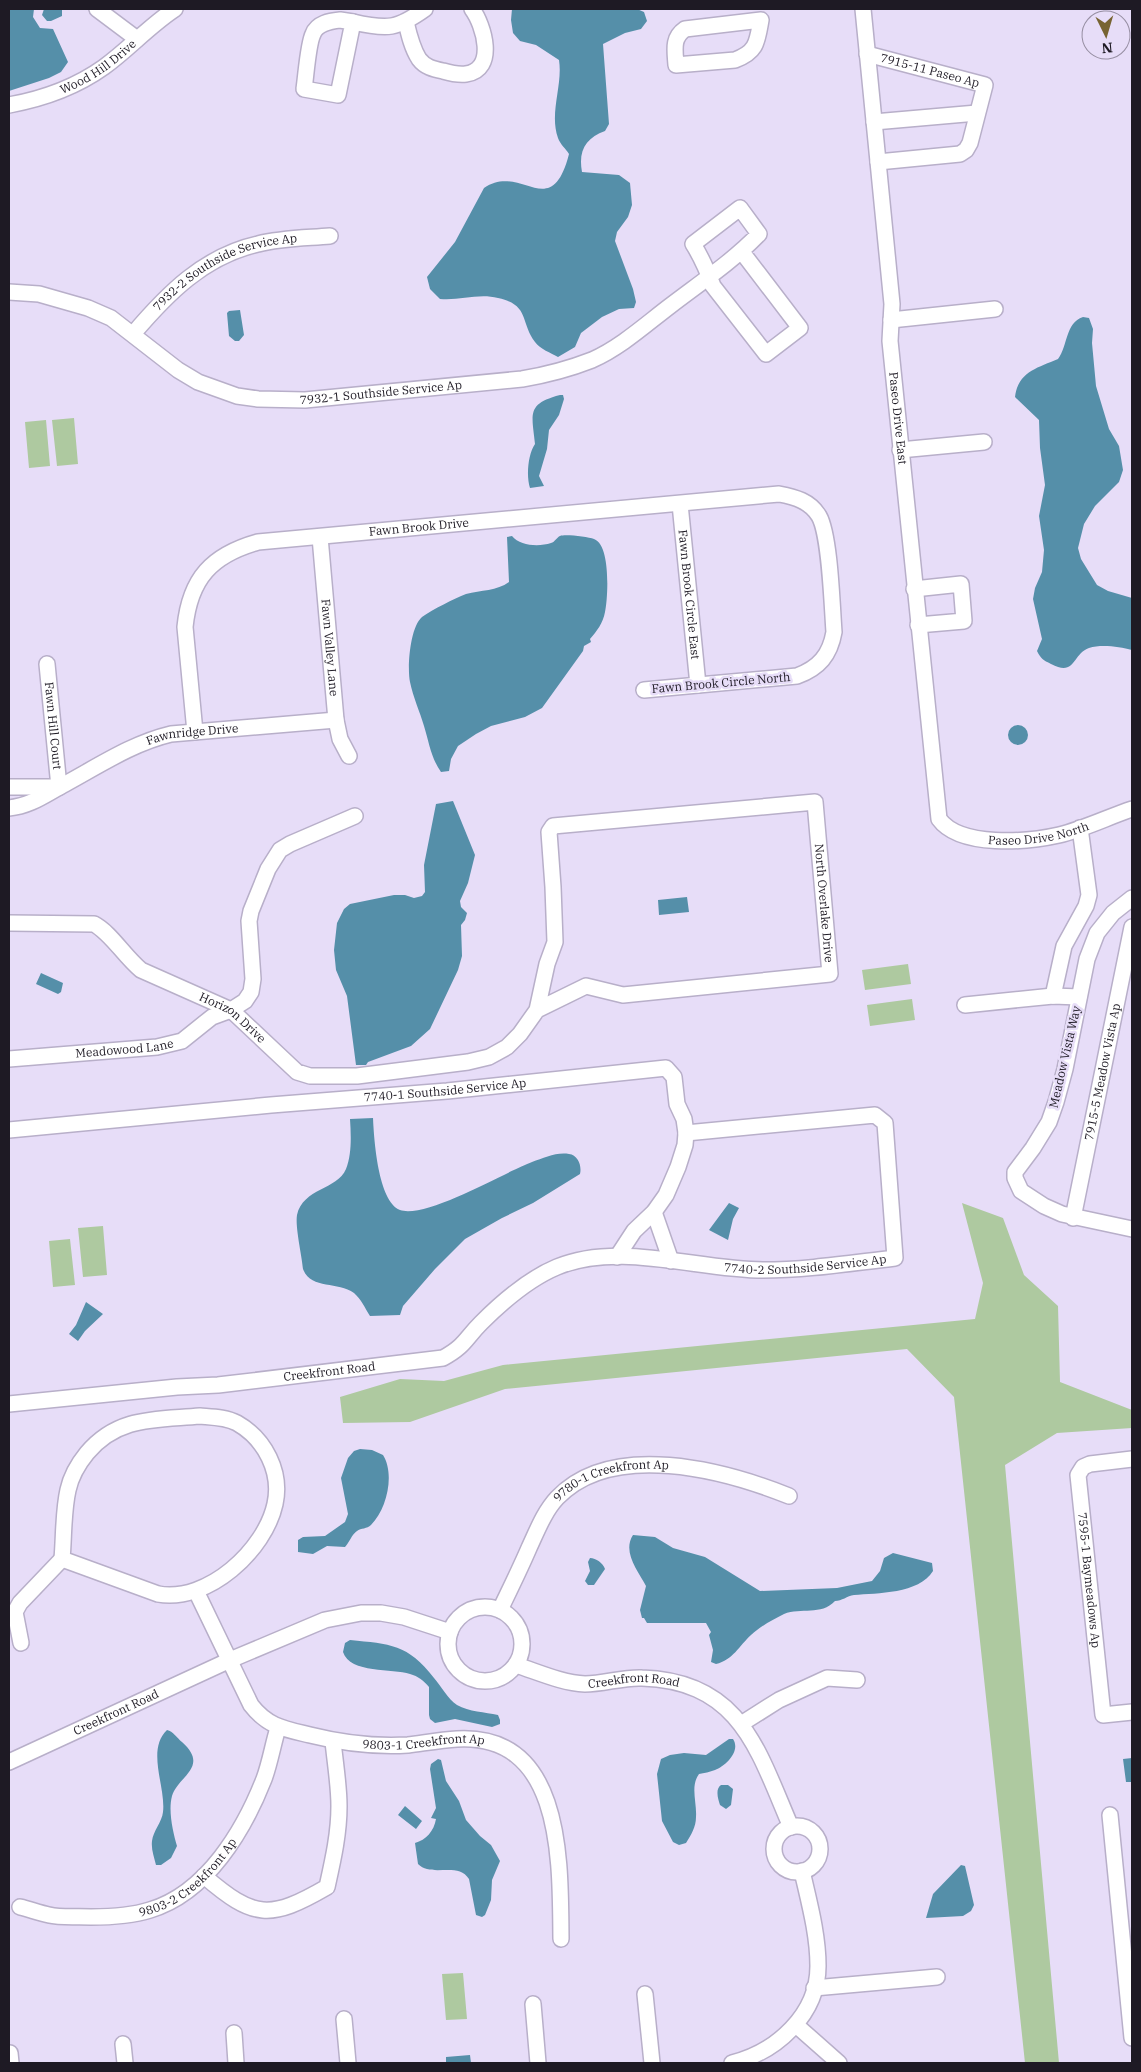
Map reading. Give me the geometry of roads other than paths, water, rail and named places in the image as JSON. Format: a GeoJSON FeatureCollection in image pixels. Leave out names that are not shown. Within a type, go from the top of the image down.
{"type":"FeatureCollection","features":[{"type":"Feature","properties":{"kind":"street"},"geometry":{"type":"LineString","coordinates":[[97,9],[136,39]]}},
{"type":"Feature","properties":{"kind":"street","name":"Wood Hill Drive"},"geometry":{"type":"LineString","coordinates":[[9,105],[26,102],[68,87],[104,66],[136,39],[159,14],[175,9]]}},
{"type":"Feature","properties":{"kind":"street"},"geometry":{"type":"LineString","coordinates":[[353,22],[338,95],[304,89],[313,33],[320,26],[330,21],[353,22],[380,27],[392,27],[406,22],[426,9]]}},
{"type":"Feature","properties":{"kind":"street"},"geometry":{"type":"LineString","coordinates":[[406,22],[413,48],[420,60],[428,68],[467,74],[482,64],[485,52],[480,25],[472,9]]}},
{"type":"Feature","properties":{"kind":"street","name":"Paseo Drive East"},"geometry":{"type":"LineString","coordinates":[[862,9],[892,304],[890,341],[914,589],[937,811],[939,819],[945,827]]}},
{"type":"Feature","properties":{"kind":"street"},"geometry":{"type":"LineString","coordinates":[[763,15],[756,44],[751,52],[744,57],[735,60],[676,65],[674,41],[679,33],[685,29],[763,15]]}},
{"type":"Feature","properties":{"kind":"street","name":"7915-11 Paseo Ap"},"geometry":{"type":"LineString","coordinates":[[867,54],[985,85],[970,143],[966,150],[960,154],[878,162]]}},
{"type":"Feature","properties":{"kind":"street"},"geometry":{"type":"LineString","coordinates":[[874,122],[977,113]]}},
{"type":"Feature","properties":{"kind":"street","name":"7932-1 Southside Service Ap"},"geometry":{"type":"LineString","coordinates":[[9,292],[39,294],[73,302],[111,318],[178,370],[198,382],[237,396],[258,399],[305,400],[512,380],[550,374],[600,356],[623,342],[742,252],[759,234],[740,208],[693,244],[706,263],[709,276]]}},
{"type":"Feature","properties":{"kind":"street","name":"7932-2 Southside Service Ap"},"geometry":{"type":"LineString","coordinates":[[133,334],[171,293],[210,262],[236,250],[259,243],[330,236]]}},
{"type":"Feature","properties":{"kind":"street"},"geometry":{"type":"LineString","coordinates":[[709,276],[713,286],[766,354],[800,328],[742,252]]}},
{"type":"Feature","properties":{"kind":"street"},"geometry":{"type":"LineString","coordinates":[[891,320],[995,308]]}},
{"type":"Feature","properties":{"kind":"street"},"geometry":{"type":"LineString","coordinates":[[900,450],[984,442]]}},
{"type":"Feature","properties":{"kind":"street","name":"Fawn Brook Drive"},"geometry":{"type":"LineString","coordinates":[[195,732],[185,626],[191,595],[199,579],[210,566],[225,554],[258,542],[779,494],[794,497],[805,502],[819,515],[825,538],[834,632],[832,646],[824,660]]}},
{"type":"Feature","properties":{"kind":"street","name":"Fawn Brook Circle East"},"geometry":{"type":"LineString","coordinates":[[680,504],[698,685]]}},
{"type":"Feature","properties":{"kind":"street","name":"Fawn Valley Lane"},"geometry":{"type":"LineString","coordinates":[[320,537],[336,720],[340,739],[349,756]]}},
{"type":"Feature","properties":{"kind":"street"},"geometry":{"type":"LineString","coordinates":[[914,589],[960,584],[964,621],[918,625]]}},
{"type":"Feature","properties":{"kind":"street","name":"Fawn Brook Circle North"},"geometry":{"type":"LineString","coordinates":[[644,690],[797,676],[808,672],[824,660]]}},
{"type":"Feature","properties":{"kind":"street","name":"Fawn Hill Court"},"geometry":{"type":"LineString","coordinates":[[47,664],[59,787]]}},
{"type":"Feature","properties":{"kind":"street","name":"Fawnridge Drive"},"geometry":{"type":"LineString","coordinates":[[9,808],[34,802],[130,748],[151,739],[171,734],[336,720]]}},
{"type":"Feature","properties":{"kind":"street"},"geometry":{"type":"LineString","coordinates":[[9,787],[59,787]]}},
{"type":"Feature","properties":{"kind":"street","name":"North Overlake Drive"},"geometry":{"type":"LineString","coordinates":[[815,802],[830,974],[623,995],[586,986],[537,1010],[547,964],[555,942],[549,832],[553,826],[815,802]]}},
{"type":"Feature","properties":{"kind":"street","name":"Paseo Drive North"},"geometry":{"type":"LineString","coordinates":[[945,827],[955,833],[974,838],[1014,840],[1060,835],[1132,809]]}},
{"type":"Feature","properties":{"kind":"street","name":"Meadowood Lane"},"geometry":{"type":"LineString","coordinates":[[9,1059],[158,1047],[182,1042],[212,1017],[231,1010],[245,1001],[251,992],[253,979],[249,921],[268,870],[280,850],[355,816]]}},
{"type":"Feature","properties":{"kind":"street"},"geometry":{"type":"LineString","coordinates":[[1053,996],[1064,946],[1086,906],[1088,895],[1080,828]]}},
{"type":"Feature","properties":{"kind":"street","name":"Meadow Vista Way"},"geometry":{"type":"LineString","coordinates":[[1132,902],[1114,913],[1097,933],[1087,959],[1065,1069],[1051,1116],[1033,1148],[1015,1172],[1017,1184],[1021,1191],[1044,1206],[1073,1218],[1132,1229]]}},
{"type":"Feature","properties":{"kind":"street","name":"Horizon Drive"},"geometry":{"type":"LineString","coordinates":[[9,923],[94,924],[104,929],[129,960],[141,970],[231,1010],[297,1072],[310,1076],[357,1076],[468,1062],[489,1057],[507,1047],[520,1034],[537,1010]]}},
{"type":"Feature","properties":{"kind":"street","name":"7915-5 Meadow Vista Ap"},"geometry":{"type":"LineString","coordinates":[[1073,1218],[1132,927]]}},
{"type":"Feature","properties":{"kind":"street"},"geometry":{"type":"LineString","coordinates":[[965,1005],[1053,996],[1079,997]]}},
{"type":"Feature","properties":{"kind":"street","name":"7740-1 Southside Service Ap"},"geometry":{"type":"LineString","coordinates":[[9,1130],[261,1106],[447,1091],[666,1068],[674,1077],[677,1104],[684,1119],[685,1144],[672,1184],[654,1212],[634,1232],[617,1257]]}},
{"type":"Feature","properties":{"kind":"street","name":"7740-2 Southside Service Ap"},"geometry":{"type":"LineString","coordinates":[[617,1257],[671,1260],[761,1270],[812,1268],[895,1258],[885,1123],[875,1115],[686,1133]]}},
{"type":"Feature","properties":{"kind":"street"},"geometry":{"type":"LineString","coordinates":[[654,1212],[671,1260]]}},
{"type":"Feature","properties":{"kind":"street","name":"Creekfront Road"},"geometry":{"type":"LineString","coordinates":[[9,1404],[178,1387],[218,1385],[443,1358],[464,1345],[478,1326],[511,1295],[540,1275],[568,1263],[589,1257],[617,1257]]}},
{"type":"Feature","properties":{"kind":"street"},"geometry":{"type":"LineString","coordinates":[[21,1643],[15,1612],[20,1602],[62,1559],[68,1490],[75,1469],[94,1444],[104,1436],[128,1424],[148,1420],[200,1416],[221,1418],[236,1423],[252,1434],[267,1453],[276,1478],[275,1504],[264,1532],[248,1554],[214,1582],[179,1595],[158,1594],[62,1559]]}},
{"type":"Feature","properties":{"kind":"street","name":"7595-1 Baymeadows Ap"},"geometry":{"type":"LineString","coordinates":[[1132,1459],[1090,1464],[1083,1467],[1078,1475],[1103,1715],[1132,1712]]}},
{"type":"Feature","properties":{"kind":"street","name":"9780-1 Creekfront Ap"},"geometry":{"type":"LineString","coordinates":[[500,1610],[544,1515],[556,1499],[570,1486],[584,1478],[621,1467],[666,1465],[703,1469],[756,1483],[789,1496]]}},
{"type":"Feature","properties":{"kind":"street","name":"9803-1 Creekfront Ap"},"geometry":{"type":"LineString","coordinates":[[196,1590],[251,1705],[258,1714],[278,1728],[333,1741],[360,1744],[406,1745],[458,1739],[481,1740],[498,1745],[513,1754],[535,1776],[545,1794],[551,1812],[560,1869],[561,1939]]}},
{"type":"Feature","properties":{"kind":"street"},"geometry":{"type":"LineString","coordinates":[[485,1607],[500,1610],[508,1614],[522,1635],[523,1647],[520,1659],[504,1677],[492,1681],[468,1678],[458,1670],[451,1660],[448,1648],[453,1625],[462,1615],[472,1609],[485,1607]]}},
{"type":"Feature","properties":{"kind":"street","name":"Creekfront Road"},"geometry":{"type":"LineString","coordinates":[[9,1762],[230,1660],[325,1620],[361,1613],[380,1613],[404,1617],[450,1632]]}},
{"type":"Feature","properties":{"kind":"street","name":"Creekfront Road"},"geometry":{"type":"LineString","coordinates":[[516,1665],[575,1683],[596,1684],[619,1679],[642,1678],[687,1686],[711,1697],[741,1724],[762,1756],[791,1827]]}},
{"type":"Feature","properties":{"kind":"street"},"geometry":{"type":"LineString","coordinates":[[741,1724],[779,1700],[827,1678],[858,1680]]}},
{"type":"Feature","properties":{"kind":"street","name":"9803-2 Creekfront Ap"},"geometry":{"type":"LineString","coordinates":[[20,1906],[51,1916],[112,1917],[129,1915],[166,1903],[204,1876],[236,1834],[252,1807],[265,1777],[278,1728]]}},
{"type":"Feature","properties":{"kind":"street"},"geometry":{"type":"LineString","coordinates":[[204,1876],[227,1896],[242,1905],[268,1912],[301,1902],[327,1887],[334,1858],[339,1805],[333,1741]]}},
{"type":"Feature","properties":{"kind":"street"},"geometry":{"type":"LineString","coordinates":[[1110,1816],[1127,1942],[1132,2038]]}},
{"type":"Feature","properties":{"kind":"street"},"geometry":{"type":"LineString","coordinates":[[798,1826],[812,1831],[819,1843],[818,1858],[814,1864],[802,1871],[789,1870],[784,1867],[776,1857],[774,1850],[778,1836],[791,1827],[798,1826]]}},
{"type":"Feature","properties":{"kind":"street"},"geometry":{"type":"LineString","coordinates":[[732,2063],[763,2058],[796,2025],[808,2006],[818,1966],[812,1913],[802,1871]]}},
{"type":"Feature","properties":{"kind":"street"},"geometry":{"type":"LineString","coordinates":[[814,1988],[937,1977]]}},
{"type":"Feature","properties":{"kind":"street"},"geometry":{"type":"LineString","coordinates":[[645,1994],[652,2063]]}},
{"type":"Feature","properties":{"kind":"street"},"geometry":{"type":"LineString","coordinates":[[533,2004],[538,2063]]}},
{"type":"Feature","properties":{"kind":"street"},"geometry":{"type":"LineString","coordinates":[[344,2019],[348,2063]]}},
{"type":"Feature","properties":{"kind":"street"},"geometry":{"type":"LineString","coordinates":[[796,2025],[839,2063]]}},
{"type":"Feature","properties":{"kind":"street"},"geometry":{"type":"LineString","coordinates":[[234,2033],[236,2063]]}},
{"type":"Feature","properties":{"kind":"street"},"geometry":{"type":"LineString","coordinates":[[123,2044],[125,2063]]}},
{"type":"Feature","properties":{"kind":"water"},"geometry":{"type":"Polygon","coordinates":[[[9,9],[34,9],[33,17],[40,28],[53,29],[68,62],[61,72],[49,78],[9,91],[9,9]]]}},
{"type":"Feature","properties":{"kind":"water"},"geometry":{"type":"Polygon","coordinates":[[[44,9],[62,9],[62,16],[47,21],[42,15],[44,9]]]}},
{"type":"Feature","properties":{"kind":"water"},"geometry":{"type":"Polygon","coordinates":[[[512,9],[637,9],[644,12],[647,21],[641,29],[625,33],[603,44],[609,124],[605,131],[588,141],[581,157],[582,172],[619,175],[630,183],[632,205],[628,217],[617,232],[615,241],[636,302],[634,308],[619,309],[602,317],[581,333],[575,347],[558,357],[535,342],[530,335],[523,315],[515,305],[508,301],[491,297],[440,299],[430,289],[427,277],[455,242],[484,188],[498,182],[510,182],[544,189],[553,185],[562,174],[569,154],[559,140],[555,119],[560,70],[559,60],[536,45],[520,41],[513,33],[512,9]]]}},
{"type":"Feature","properties":{"kind":"water"},"geometry":{"type":"Polygon","coordinates":[[[240,310],[244,335],[239,341],[235,341],[229,336],[227,313],[240,310]]]}},
{"type":"Feature","properties":{"kind":"water"},"geometry":{"type":"Polygon","coordinates":[[[1083,317],[1089,318],[1093,329],[1092,343],[1096,386],[1109,429],[1119,446],[1123,470],[1119,482],[1095,506],[1084,524],[1078,548],[1081,559],[1097,585],[1108,591],[1132,598],[1132,650],[1105,646],[1089,648],[1079,655],[1070,666],[1065,668],[1041,658],[1037,651],[1042,639],[1033,599],[1035,588],[1042,572],[1044,550],[1039,516],[1045,485],[1040,448],[1039,420],[1015,397],[1024,376],[1036,368],[1058,359],[1070,329],[1077,320],[1083,317]]]}},
{"type":"Feature","properties":{"kind":"water"},"geometry":{"type":"Polygon","coordinates":[[[563,395],[564,399],[559,415],[549,430],[547,449],[539,476],[544,486],[530,488],[528,465],[535,444],[534,412],[541,402],[563,395]]]}},
{"type":"Feature","properties":{"kind":"water"},"geometry":{"type":"Polygon","coordinates":[[[567,535],[591,538],[599,543],[606,561],[607,572],[607,596],[604,616],[590,639],[591,642],[584,646],[583,651],[542,708],[525,717],[491,726],[476,734],[458,746],[451,759],[449,771],[441,772],[433,756],[410,682],[409,658],[412,638],[422,617],[444,604],[466,594],[494,589],[509,582],[507,537],[512,536],[520,542],[530,545],[546,544],[560,536],[567,535]]]}},
{"type":"Feature","properties":{"kind":"water"},"geometry":{"type":"Polygon","coordinates":[[[1018,725],[1025,728],[1028,735],[1025,742],[1018,745],[1011,742],[1008,735],[1011,728],[1018,725]]]}},
{"type":"Feature","properties":{"kind":"water"},"geometry":{"type":"Polygon","coordinates":[[[453,801],[475,855],[468,883],[460,901],[461,907],[467,913],[461,925],[462,956],[458,970],[430,1029],[411,1046],[368,1062],[366,1065],[356,1065],[347,996],[336,970],[334,950],[337,923],[344,909],[350,904],[394,895],[405,895],[414,898],[422,896],[425,892],[424,865],[436,804],[453,801]]]}},
{"type":"Feature","properties":{"kind":"water"},"geometry":{"type":"Polygon","coordinates":[[[687,897],[689,912],[659,915],[658,900],[687,897]]]}},
{"type":"Feature","properties":{"kind":"water"},"geometry":{"type":"Polygon","coordinates":[[[41,973],[63,983],[61,992],[58,994],[36,984],[41,973]]]}},
{"type":"Feature","properties":{"kind":"water"},"geometry":{"type":"Polygon","coordinates":[[[373,1118],[376,1154],[382,1182],[387,1195],[400,1210],[412,1211],[428,1208],[466,1193],[520,1167],[555,1155],[569,1154],[575,1156],[580,1164],[580,1174],[533,1203],[465,1239],[435,1269],[403,1306],[400,1315],[370,1316],[361,1301],[348,1289],[318,1283],[307,1276],[303,1269],[297,1215],[300,1206],[306,1199],[342,1176],[346,1169],[350,1151],[350,1119],[373,1118]]]}},
{"type":"Feature","properties":{"kind":"water"},"geometry":{"type":"Polygon","coordinates":[[[729,1203],[739,1208],[733,1219],[728,1240],[709,1230],[729,1203]]]}},
{"type":"Feature","properties":{"kind":"water"},"geometry":{"type":"Polygon","coordinates":[[[86,1302],[103,1314],[85,1331],[78,1341],[69,1334],[76,1325],[86,1302]]]}},
{"type":"Feature","properties":{"kind":"water"},"geometry":{"type":"Polygon","coordinates":[[[360,1449],[372,1450],[383,1455],[387,1463],[388,1491],[377,1518],[369,1526],[355,1532],[345,1547],[327,1546],[313,1554],[298,1552],[298,1540],[303,1537],[325,1536],[345,1522],[348,1514],[341,1478],[348,1458],[354,1451],[360,1449]]]}},
{"type":"Feature","properties":{"kind":"water"},"geometry":{"type":"Polygon","coordinates":[[[633,1535],[655,1537],[673,1548],[705,1557],[760,1591],[837,1588],[872,1581],[880,1571],[884,1558],[893,1553],[932,1563],[933,1571],[927,1579],[908,1588],[885,1593],[849,1596],[817,1610],[784,1614],[759,1629],[731,1656],[716,1664],[711,1662],[713,1650],[709,1635],[711,1632],[706,1623],[647,1623],[642,1618],[640,1610],[646,1586],[635,1568],[630,1555],[630,1541],[633,1535]]]}},
{"type":"Feature","properties":{"kind":"water"},"geometry":{"type":"Polygon","coordinates":[[[590,1558],[599,1561],[605,1569],[594,1585],[588,1585],[585,1581],[590,1571],[588,1562],[590,1558]]]}},
{"type":"Feature","properties":{"kind":"water"},"geometry":{"type":"Polygon","coordinates":[[[350,1640],[387,1645],[407,1652],[425,1667],[457,1705],[498,1715],[500,1724],[492,1727],[455,1719],[435,1723],[430,1719],[429,1715],[429,1687],[425,1683],[418,1677],[403,1672],[373,1669],[354,1664],[347,1659],[343,1652],[345,1643],[350,1640]]]}},
{"type":"Feature","properties":{"kind":"water"},"geometry":{"type":"Polygon","coordinates":[[[167,1730],[173,1733],[190,1751],[193,1765],[172,1796],[171,1815],[177,1846],[171,1858],[161,1865],[156,1865],[152,1841],[163,1812],[157,1758],[161,1738],[167,1730]]]}},
{"type":"Feature","properties":{"kind":"water"},"geometry":{"type":"Polygon","coordinates":[[[729,1739],[733,1739],[735,1748],[728,1762],[719,1768],[699,1774],[696,1779],[694,1789],[696,1821],[691,1834],[686,1843],[679,1845],[673,1842],[662,1821],[657,1774],[661,1759],[670,1755],[684,1753],[706,1755],[729,1739]]]}},
{"type":"Feature","properties":{"kind":"water"},"geometry":{"type":"Polygon","coordinates":[[[1132,1758],[1132,1782],[1126,1782],[1123,1759],[1132,1758]]]}},
{"type":"Feature","properties":{"kind":"water"},"geometry":{"type":"Polygon","coordinates":[[[438,1759],[441,1760],[446,1781],[459,1801],[466,1820],[491,1845],[500,1861],[492,1880],[491,1900],[485,1915],[482,1917],[476,1915],[469,1879],[464,1874],[452,1870],[430,1870],[418,1864],[415,1843],[423,1840],[429,1834],[436,1819],[431,1818],[436,1808],[430,1769],[431,1764],[438,1759]]]}},
{"type":"Feature","properties":{"kind":"water"},"geometry":{"type":"Polygon","coordinates":[[[721,1785],[728,1785],[733,1789],[731,1805],[726,1809],[720,1805],[718,1797],[718,1789],[721,1785]]]}},
{"type":"Feature","properties":{"kind":"water"},"geometry":{"type":"Polygon","coordinates":[[[405,1806],[422,1821],[416,1829],[398,1815],[405,1806]]]}},
{"type":"Feature","properties":{"kind":"water"},"geometry":{"type":"Polygon","coordinates":[[[961,1865],[965,1866],[974,1905],[971,1911],[963,1916],[926,1918],[933,1894],[961,1865]]]}},
{"type":"Feature","properties":{"kind":"water"},"geometry":{"type":"Polygon","coordinates":[[[470,2055],[471,2063],[446,2063],[446,2057],[470,2055]]]}}]}
